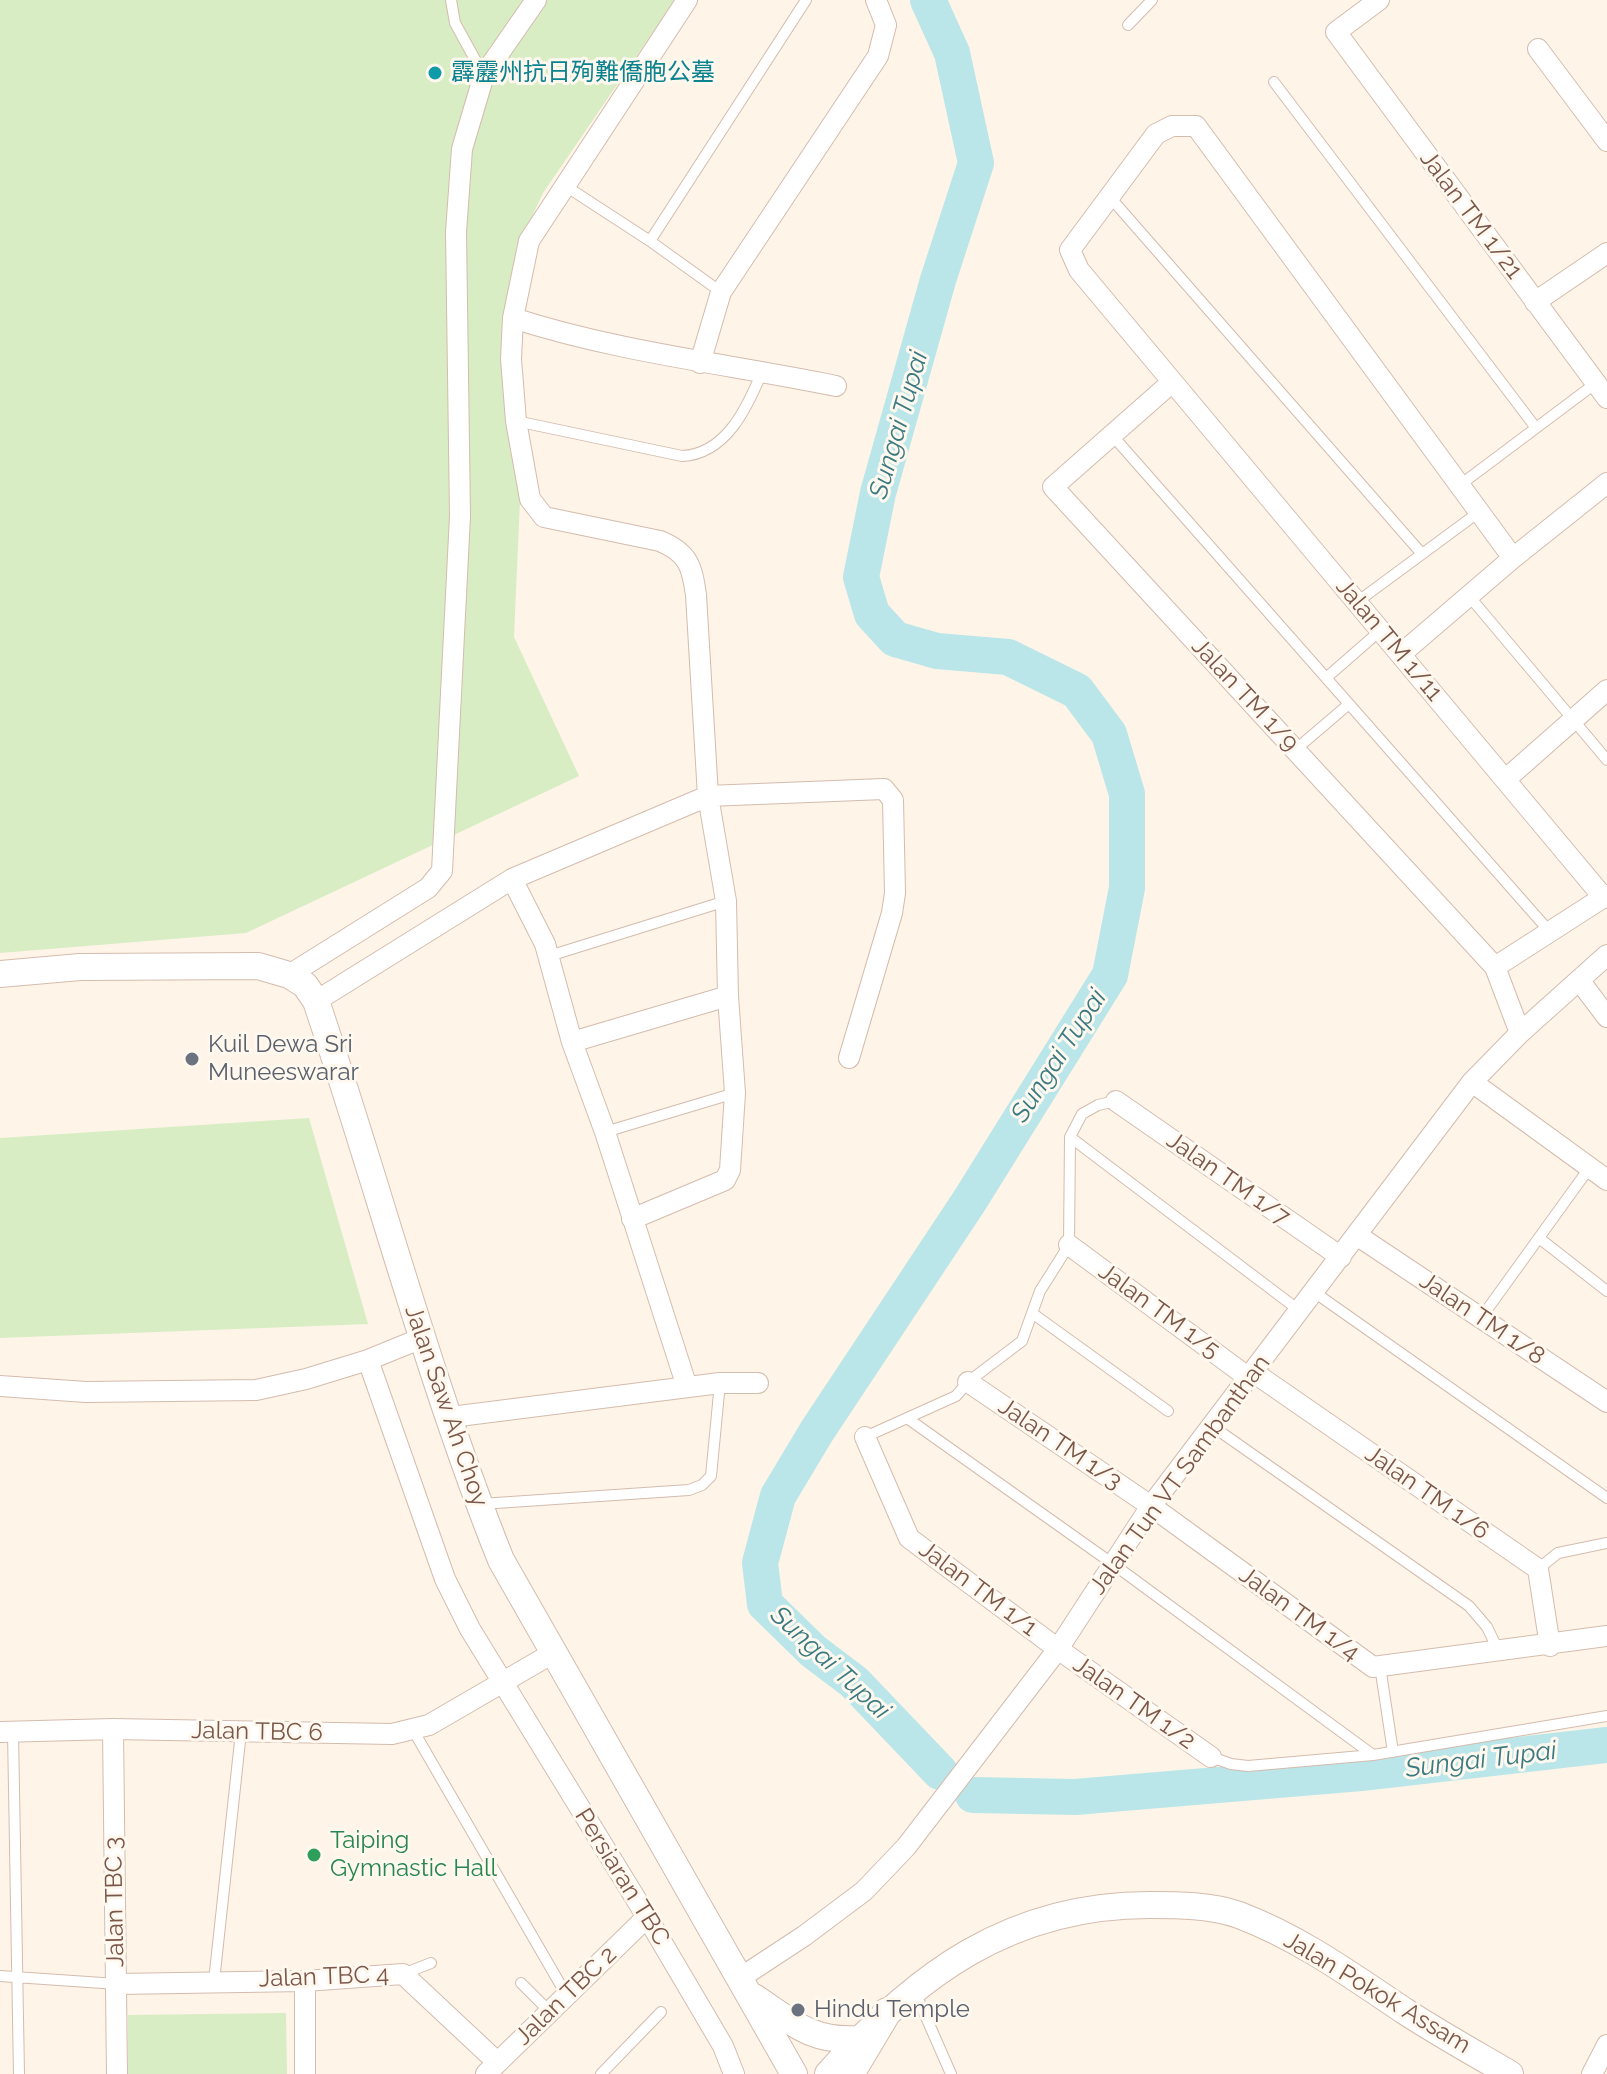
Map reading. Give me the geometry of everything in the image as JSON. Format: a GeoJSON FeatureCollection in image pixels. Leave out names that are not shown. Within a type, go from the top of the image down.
{"type":"FeatureCollection","features":[{"type":"Feature","properties":{"kind":"main road"},"geometry":{"type":"LineString","coordinates":[[850,2074],[887,2012]]}},
{"type":"Feature","properties":{"kind":"street"},"geometry":{"type":"LineString","coordinates":[[0,974],[80,967],[258,966],[289,975],[428,888],[442,871],[460,516],[456,232],[462,149],[484,75],[536,0]]}},
{"type":"Feature","properties":{"kind":"street"},"geometry":{"type":"LineString","coordinates":[[632,1219],[725,1180],[730,1170],[735,1093],[728,996],[726,901],[708,796],[696,595],[691,565],[673,546],[544,517],[530,499],[516,421],[511,359],[513,318],[529,241],[687,0]]}},
{"type":"Feature","properties":{"kind":"street"},"geometry":{"type":"LineString","coordinates":[[700,363],[721,292],[878,56],[886,25],[876,0]]}},
{"type":"Feature","properties":{"kind":"street","name":"Jalan TM 1/21"},"geometry":{"type":"LineString","coordinates":[[1379,0],[1336,32],[1601,390]]}},
{"type":"Feature","properties":{"kind":"street"},"geometry":{"type":"LineString","coordinates":[[1538,49],[1607,141]]}},
{"type":"Feature","properties":{"kind":"street"},"geometry":{"type":"LineString","coordinates":[[1109,196],[1156,134],[1172,126],[1196,126],[1513,558]]}},
{"type":"Feature","properties":{"kind":"street","name":"Jalan TM 1/11"},"geometry":{"type":"LineString","coordinates":[[1109,196],[1070,250],[1079,270],[1605,896]]}},
{"type":"Feature","properties":{"kind":"street"},"geometry":{"type":"LineString","coordinates":[[1535,302],[1607,253]]}},
{"type":"Feature","properties":{"kind":"street"},"geometry":{"type":"LineString","coordinates":[[513,318],[542,328],[700,363],[836,386]]}},
{"type":"Feature","properties":{"kind":"street","name":"Jalan TM 1/9"},"geometry":{"type":"LineString","coordinates":[[1171,383],[1053,487],[1495,967],[1520,1033]]}},
{"type":"Feature","properties":{"kind":"street"},"geometry":{"type":"LineString","coordinates":[[1401,654],[1607,483]]}},
{"type":"Feature","properties":{"kind":"street"},"geometry":{"type":"LineString","coordinates":[[1506,779],[1607,690]]}},
{"type":"Feature","properties":{"kind":"street"},"geometry":{"type":"LineString","coordinates":[[316,1001],[512,879],[708,796],[884,789],[893,800],[895,893],[892,913],[849,1058]]}},
{"type":"Feature","properties":{"kind":"street"},"geometry":{"type":"LineString","coordinates":[[512,879],[549,956],[572,1042],[605,1132],[687,1387]]}},
{"type":"Feature","properties":{"kind":"street"},"geometry":{"type":"LineString","coordinates":[[1495,967],[1605,896]]}},
{"type":"Feature","properties":{"kind":"street","name":"Jalan Tun VT Sambanthan"},"geometry":{"type":"LineString","coordinates":[[744,1985],[864,1891],[906,1847],[1058,1649],[1151,1506],[1472,1082],[1520,1033],[1607,955]]}},
{"type":"Feature","properties":{"kind":"street","name":"Jalan Saw Ah Choy"},"geometry":{"type":"LineString","coordinates":[[289,975],[305,985],[316,1001],[422,1338],[501,1560],[794,2074]]}},
{"type":"Feature","properties":{"kind":"street"},"geometry":{"type":"LineString","coordinates":[[1579,980],[1607,1017]]}},
{"type":"Feature","properties":{"kind":"street"},"geometry":{"type":"LineString","coordinates":[[572,1042],[728,996]]}},
{"type":"Feature","properties":{"kind":"street"},"geometry":{"type":"LineString","coordinates":[[1472,1082],[1599,1174]]}},
{"type":"Feature","properties":{"kind":"street","name":"Jalan TM 1/7"},"geometry":{"type":"LineString","coordinates":[[1116,1101],[1341,1257]]}},
{"type":"Feature","properties":{"kind":"street","name":"Jalan TM 1/8"},"geometry":{"type":"LineString","coordinates":[[1358,1236],[1607,1402]]}},
{"type":"Feature","properties":{"kind":"street","name":"Jalan TM 1/5"},"geometry":{"type":"LineString","coordinates":[[1069,1245],[1251,1375]]}},
{"type":"Feature","properties":{"kind":"street"},"geometry":{"type":"LineString","coordinates":[[0,1386],[86,1392],[256,1390],[368,1360],[422,1338]]}},
{"type":"Feature","properties":{"kind":"street","name":"Persiaran TBC"},"geometry":{"type":"LineString","coordinates":[[368,1360],[445,1579],[470,1629],[647,1917],[723,2046],[734,2074]]}},
{"type":"Feature","properties":{"kind":"street","name":"Jalan TM 1/6"},"geometry":{"type":"LineString","coordinates":[[1251,1375],[1538,1569]]}},
{"type":"Feature","properties":{"kind":"street","name":"Jalan TM 1/3"},"geometry":{"type":"LineString","coordinates":[[968,1382],[1151,1506]]}},
{"type":"Feature","properties":{"kind":"street"},"geometry":{"type":"LineString","coordinates":[[451,1417],[720,1383],[758,1383]]}},
{"type":"Feature","properties":{"kind":"street","name":"Jalan TM 1/1"},"geometry":{"type":"LineString","coordinates":[[865,1437],[909,1538],[1058,1649]]}},
{"type":"Feature","properties":{"kind":"street","name":"Jalan TM 1/4"},"geometry":{"type":"LineString","coordinates":[[1151,1506],[1373,1667],[1550,1646],[1607,1636]]}},
{"type":"Feature","properties":{"kind":"street"},"geometry":{"type":"LineString","coordinates":[[1538,1569],[1550,1646]]}},
{"type":"Feature","properties":{"kind":"street","name":"Jalan TM 1/2"},"geometry":{"type":"LineString","coordinates":[[1058,1649],[1211,1757]]}},
{"type":"Feature","properties":{"kind":"street","name":"Jalan TBC 6"},"geometry":{"type":"LineString","coordinates":[[7,1732],[113,1729],[392,1734],[429,1725],[553,1653]]}},
{"type":"Feature","properties":{"kind":"street","name":"Jalan TBC 3"},"geometry":{"type":"LineString","coordinates":[[113,1729],[117,2074]]}},
{"type":"Feature","properties":{"kind":"street","name":"Jalan Pokok Assam"},"geometry":{"type":"LineString","coordinates":[[828,2074],[887,2012],[962,1956],[1010,1930],[1077,1911],[1134,1905],[1188,1905],[1236,1914],[1299,1941],[1421,2021],[1482,2067],[1510,2074]]}},
{"type":"Feature","properties":{"kind":"street","name":"Jalan TBC 2"},"geometry":{"type":"LineString","coordinates":[[491,2068],[647,1917]]}},
{"type":"Feature","properties":{"kind":"street","name":"Jalan TBC 4"},"geometry":{"type":"LineString","coordinates":[[117,1984],[305,1981],[403,1974],[491,2068]]}},
{"type":"Feature","properties":{"kind":"street"},"geometry":{"type":"LineString","coordinates":[[305,1981],[305,2074]]}},
{"type":"Feature","properties":{"kind":"street"},"geometry":{"type":"LineString","coordinates":[[744,1985],[814,2036],[835,2041],[858,2039]]}},
{"type":"Feature","properties":{"kind":"street"},"geometry":{"type":"LineString","coordinates":[[1592,2074],[1607,2045]]}},
{"type":"Feature","properties":{"kind":"lane"},"geometry":{"type":"LineString","coordinates":[[451,0],[455,23],[484,75]]}},
{"type":"Feature","properties":{"kind":"lane"},"geometry":{"type":"LineString","coordinates":[[650,241],[806,0]]}},
{"type":"Feature","properties":{"kind":"lane"},"geometry":{"type":"LineString","coordinates":[[1128,25],[1152,0]]}},
{"type":"Feature","properties":{"kind":"lane"},"geometry":{"type":"LineString","coordinates":[[1274,82],[1536,428]]}},
{"type":"Feature","properties":{"kind":"lane"},"geometry":{"type":"LineString","coordinates":[[564,185],[721,292]]}},
{"type":"Feature","properties":{"kind":"lane"},"geometry":{"type":"LineString","coordinates":[[1109,196],[1422,554]]}},
{"type":"Feature","properties":{"kind":"lane"},"geometry":{"type":"LineString","coordinates":[[516,421],[682,456],[694,455],[705,452],[744,413],[762,372]]}},
{"type":"Feature","properties":{"kind":"lane"},"geometry":{"type":"LineString","coordinates":[[1460,485],[1536,428],[1601,390]]}},
{"type":"Feature","properties":{"kind":"lane"},"geometry":{"type":"LineString","coordinates":[[1112,435],[1550,932]]}},
{"type":"Feature","properties":{"kind":"lane"},"geometry":{"type":"LineString","coordinates":[[1357,602],[1479,512]]}},
{"type":"Feature","properties":{"kind":"lane"},"geometry":{"type":"LineString","coordinates":[[1469,596],[1607,760]]}},
{"type":"Feature","properties":{"kind":"lane"},"geometry":{"type":"LineString","coordinates":[[1326,678],[1381,630]]}},
{"type":"Feature","properties":{"kind":"lane"},"geometry":{"type":"LineString","coordinates":[[1295,750],[1349,704]]}},
{"type":"Feature","properties":{"kind":"lane"},"geometry":{"type":"LineString","coordinates":[[549,956],[726,901]]}},
{"type":"Feature","properties":{"kind":"lane"},"geometry":{"type":"LineString","coordinates":[[605,1132],[735,1093]]}},
{"type":"Feature","properties":{"kind":"lane"},"geometry":{"type":"LineString","coordinates":[[865,1437],[956,1396],[968,1382],[1022,1341],[1040,1291],[1069,1245],[1070,1137],[1082,1114],[1098,1105],[1116,1101]]}},
{"type":"Feature","properties":{"kind":"lane"},"geometry":{"type":"LineString","coordinates":[[1070,1137],[1300,1311]]}},
{"type":"Feature","properties":{"kind":"lane"},"geometry":{"type":"LineString","coordinates":[[1481,1318],[1539,1238],[1599,1174]]}},
{"type":"Feature","properties":{"kind":"lane"},"geometry":{"type":"LineString","coordinates":[[1539,1238],[1607,1291]]}},
{"type":"Feature","properties":{"kind":"lane"},"geometry":{"type":"LineString","coordinates":[[1314,1292],[1607,1498]]}},
{"type":"Feature","properties":{"kind":"lane"},"geometry":{"type":"LineString","coordinates":[[1032,1313],[1168,1411]]}},
{"type":"Feature","properties":{"kind":"lane"},"geometry":{"type":"LineString","coordinates":[[479,1505],[689,1490],[702,1485],[711,1476],[720,1383]]}},
{"type":"Feature","properties":{"kind":"lane"},"geometry":{"type":"LineString","coordinates":[[907,1418],[1113,1564],[1373,1755]]}},
{"type":"Feature","properties":{"kind":"lane"},"geometry":{"type":"LineString","coordinates":[[1212,1426],[1469,1606],[1487,1627],[1499,1652]]}},
{"type":"Feature","properties":{"kind":"lane"},"geometry":{"type":"LineString","coordinates":[[1538,1569],[1558,1553],[1607,1543]]}},
{"type":"Feature","properties":{"kind":"lane"},"geometry":{"type":"LineString","coordinates":[[1380,1666],[1393,1752]]}},
{"type":"Feature","properties":{"kind":"lane"},"geometry":{"type":"LineString","coordinates":[[1211,1757],[1248,1766],[1373,1755],[1607,1716]]}},
{"type":"Feature","properties":{"kind":"lane"},"geometry":{"type":"LineString","coordinates":[[413,1730],[567,1996]]}},
{"type":"Feature","properties":{"kind":"lane"},"geometry":{"type":"LineString","coordinates":[[7,1732],[19,1977],[19,2074]]}},
{"type":"Feature","properties":{"kind":"lane"},"geometry":{"type":"LineString","coordinates":[[214,1981],[241,1732]]}},
{"type":"Feature","properties":{"kind":"lane"},"geometry":{"type":"LineString","coordinates":[[403,1974],[431,1963]]}},
{"type":"Feature","properties":{"kind":"lane"},"geometry":{"type":"LineString","coordinates":[[0,1976],[117,1984]]}},
{"type":"Feature","properties":{"kind":"lane"},"geometry":{"type":"LineString","coordinates":[[521,1983],[551,2013]]}},
{"type":"Feature","properties":{"kind":"lane"},"geometry":{"type":"LineString","coordinates":[[914,1989],[951,2074]]}},
{"type":"Feature","properties":{"kind":"lane"},"geometry":{"type":"LineString","coordinates":[[601,2074],[661,2012]]}},
{"type":"Feature","properties":{"kind":"green space"},"geometry":{"type":"Polygon","coordinates":[[[0,0],[675,0],[543,193],[517,249],[502,355],[509,441],[520,500],[514,637],[579,776],[246,933],[0,953],[0,0]]]}},
{"type":"Feature","properties":{"kind":"green space"},"geometry":{"type":"Polygon","coordinates":[[[309,1118],[368,1324],[0,1338],[0,1138],[309,1118]]]}},
{"type":"Feature","properties":{"kind":"green space"},"geometry":{"type":"Polygon","coordinates":[[[286,2013],[287,2074],[128,2074],[128,2015],[286,2013]]]}},
{"type":"Feature","properties":{"kind":"waterway","name":"Sungai Tupai"},"geometry":{"type":"LineString","coordinates":[[928,0],[952,53],[976,163],[938,280],[878,493],[861,577],[872,614],[895,639],[937,651],[1008,657],[1077,691],[1109,734],[1127,794],[1127,888],[1110,975],[970,1200],[817,1431],[778,1496],[760,1563],[765,1604],[813,1651],[854,1682],[940,1772]]}},
{"type":"Feature","properties":{"kind":"waterway","name":"Sungai Tupai"},"geometry":{"type":"LineString","coordinates":[[973,1795],[1075,1797],[1361,1773],[1607,1745]]}},
{"type":"Feature","properties":{"kind":"place","name":"霹靂州抗日殉難僑胞公墓"},"geometry":{"type":"Point","coordinates":[435,73]}},
{"type":"Feature","properties":{"kind":"place","name":"Kuil Dewa Sri Muneeswarar"},"geometry":{"type":"Point","coordinates":[192,1059]}},
{"type":"Feature","properties":{"kind":"place","name":"Taiping Gymnastic Hall"},"geometry":{"type":"Point","coordinates":[314,1855]}},
{"type":"Feature","properties":{"kind":"place","name":"Hindu Temple"},"geometry":{"type":"Point","coordinates":[798,2010]}}]}
